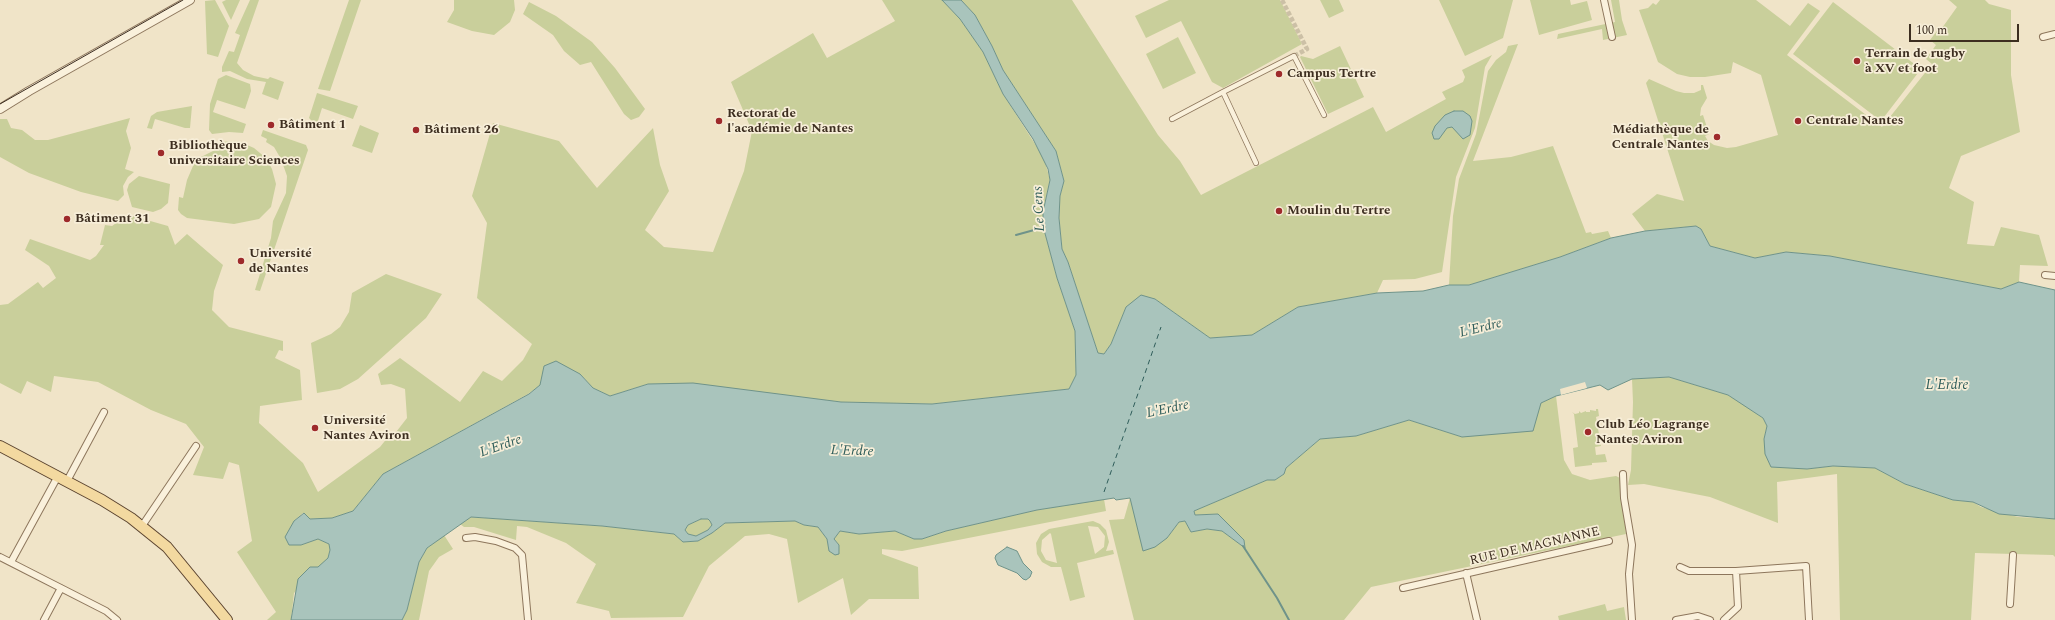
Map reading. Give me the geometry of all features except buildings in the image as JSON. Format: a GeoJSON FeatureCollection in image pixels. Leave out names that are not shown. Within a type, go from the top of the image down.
{"type":"FeatureCollection","features":[{"type":"Feature","properties":{"kind":"main road"},"geometry":{"type":"LineString","coordinates":[[0,446],[118,509],[142,526],[166,547],[227,620]]}},
{"type":"Feature","properties":{"kind":"street"},"geometry":{"type":"LineString","coordinates":[[0,109],[190,0]]}},
{"type":"Feature","properties":{"kind":"street"},"geometry":{"type":"LineString","coordinates":[[1604,0],[1612,37]]}},
{"type":"Feature","properties":{"kind":"street"},"geometry":{"type":"LineString","coordinates":[[2043,37],[2055,34]]}},
{"type":"Feature","properties":{"kind":"street"},"geometry":{"type":"LineString","coordinates":[[1172,119],[1294,56],[1324,115]]}},
{"type":"Feature","properties":{"kind":"street"},"geometry":{"type":"LineString","coordinates":[[1223,92],[1256,163]]}},
{"type":"Feature","properties":{"kind":"street"},"geometry":{"type":"LineString","coordinates":[[2045,275],[2055,276]]}},
{"type":"Feature","properties":{"kind":"street"},"geometry":{"type":"LineString","coordinates":[[11,562],[104,412]]}},
{"type":"Feature","properties":{"kind":"street"},"geometry":{"type":"LineString","coordinates":[[142,526],[196,446]]}},
{"type":"Feature","properties":{"kind":"street"},"geometry":{"type":"LineString","coordinates":[[1623,474],[1624,498],[1632,545],[1629,574],[1632,620]]}},
{"type":"Feature","properties":{"kind":"street"},"geometry":{"type":"LineString","coordinates":[[466,538],[475,537],[496,541],[514,548],[522,555],[528,620]]}},
{"type":"Feature","properties":{"kind":"street","name":"RUE DE MAGNANNE"},"geometry":{"type":"LineString","coordinates":[[1403,588],[1609,541]]}},
{"type":"Feature","properties":{"kind":"street"},"geometry":{"type":"LineString","coordinates":[[2010,604],[2012,555]]}},
{"type":"Feature","properties":{"kind":"street"},"geometry":{"type":"LineString","coordinates":[[0,557],[106,611],[117,620]]}},
{"type":"Feature","properties":{"kind":"street"},"geometry":{"type":"LineString","coordinates":[[1680,567],[1689,571],[1736,571],[1806,566],[1809,620]]}},
{"type":"Feature","properties":{"kind":"street"},"geometry":{"type":"LineString","coordinates":[[1724,620],[1738,605],[1736,571]]}},
{"type":"Feature","properties":{"kind":"street","name":"RUE DE MAGNANNE"},"geometry":{"type":"LineString","coordinates":[[1466,573],[1476,620]]}},
{"type":"Feature","properties":{"kind":"street"},"geometry":{"type":"LineString","coordinates":[[44,620],[61,588]]}},
{"type":"Feature","properties":{"kind":"street"},"geometry":{"type":"LineString","coordinates":[[1676,620],[1698,616],[1710,620]]}},
{"type":"Feature","properties":{"kind":"green space"},"geometry":{"type":"Polygon","coordinates":[[[215,0],[229,26],[218,57],[207,54],[205,1],[215,0]]]}},
{"type":"Feature","properties":{"kind":"green space"},"geometry":{"type":"Polygon","coordinates":[[[226,0],[240,0],[231,20],[222,2],[226,0]]]}},
{"type":"Feature","properties":{"kind":"green space"},"geometry":{"type":"Polygon","coordinates":[[[250,0],[259,0],[237,63],[243,70],[254,76],[268,79],[270,77],[284,82],[278,100],[262,94],[266,82],[247,79],[230,71],[222,72],[222,67],[229,51],[234,52],[240,35],[235,33],[250,0]]]}},
{"type":"Feature","properties":{"kind":"green space"},"geometry":{"type":"Polygon","coordinates":[[[349,0],[361,0],[330,91],[318,89],[349,0]]]}},
{"type":"Feature","properties":{"kind":"green space"},"geometry":{"type":"Polygon","coordinates":[[[454,0],[514,0],[515,10],[510,22],[494,35],[472,31],[447,22],[454,10],[454,0]]]}},
{"type":"Feature","properties":{"kind":"green space"},"geometry":{"type":"Polygon","coordinates":[[[882,0],[942,0],[960,19],[983,52],[1003,94],[1044,158],[1050,180],[1043,212],[1043,226],[1057,278],[1075,331],[1076,375],[1069,389],[932,404],[841,402],[648,384],[610,396],[593,388],[580,374],[544,366],[541,385],[528,394],[383,474],[353,511],[332,518],[310,519],[303,513],[294,521],[301,545],[318,539],[329,544],[330,550],[328,558],[294,593],[291,620],[267,620],[276,612],[237,552],[252,541],[239,465],[229,462],[223,479],[193,475],[204,447],[186,424],[151,410],[98,382],[54,376],[51,392],[27,381],[21,394],[0,383],[0,305],[8,304],[38,282],[43,288],[56,278],[49,266],[25,250],[30,239],[90,260],[96,256],[104,245],[100,245],[105,225],[112,226],[129,215],[168,226],[175,245],[187,234],[223,265],[214,291],[212,310],[229,327],[283,341],[283,351],[279,350],[275,358],[300,370],[302,400],[260,406],[259,423],[303,463],[318,492],[380,447],[388,437],[393,436],[407,418],[405,389],[391,384],[381,385],[378,374],[400,358],[460,402],[483,371],[502,381],[523,360],[532,344],[477,298],[487,223],[472,196],[493,123],[559,141],[597,188],[653,128],[660,165],[669,191],[645,230],[664,247],[713,252],[744,171],[752,131],[731,82],[813,33],[827,58],[895,21],[882,0]]]}},
{"type":"Feature","properties":{"kind":"green space"},"geometry":{"type":"Polygon","coordinates":[[[961,0],[1072,0],[1158,135],[1180,161],[1201,195],[1373,107],[1386,132],[1446,99],[1442,92],[1463,82],[1465,77],[1462,70],[1492,55],[1485,67],[1475,128],[1456,177],[1442,272],[1415,279],[1383,280],[1377,293],[1298,307],[1252,335],[1210,338],[1155,299],[1126,307],[1111,344],[1104,354],[1098,353],[1068,262],[1062,249],[1059,218],[1060,196],[1064,181],[1056,151],[1003,70],[975,15],[961,0]]]}},
{"type":"Feature","properties":{"kind":"green space"},"geometry":{"type":"Polygon","coordinates":[[[1169,0],[1280,0],[1302,44],[1223,88],[1212,82],[1181,21],[1146,38],[1135,16],[1169,0]]]}},
{"type":"Feature","properties":{"kind":"green space"},"geometry":{"type":"Polygon","coordinates":[[[1320,0],[1339,0],[1344,11],[1329,18],[1320,0]]]}},
{"type":"Feature","properties":{"kind":"green space"},"geometry":{"type":"Polygon","coordinates":[[[1439,0],[1513,0],[1503,38],[1465,56],[1439,0]]]}},
{"type":"Feature","properties":{"kind":"green space"},"geometry":{"type":"Polygon","coordinates":[[[1530,0],[1570,0],[1571,5],[1587,1],[1592,20],[1539,35],[1530,0]]]}},
{"type":"Feature","properties":{"kind":"green space"},"geometry":{"type":"Polygon","coordinates":[[[1611,0],[1619,0],[1622,20],[1627,35],[1603,40],[1602,29],[1557,39],[1558,34],[1615,22],[1611,0]]]}},
{"type":"Feature","properties":{"kind":"green space","name":"Centrale Nantes"},"geometry":{"type":"Polygon","coordinates":[[[1660,0],[1756,0],[1790,26],[1808,3],[1820,11],[1787,55],[1882,127],[1932,64],[1926,59],[1936,45],[1930,40],[1940,27],[1942,28],[1957,7],[1949,0],[1985,0],[1989,4],[2011,10],[2011,75],[2020,132],[1961,156],[1949,188],[1974,202],[1967,244],[1994,246],[2001,227],[2039,235],[2048,266],[2020,265],[2019,282],[2001,289],[1830,256],[1786,252],[1755,258],[1710,246],[1701,229],[1696,226],[1645,231],[1632,214],[1657,194],[1684,201],[1646,83],[1649,79],[1684,93],[1694,93],[1701,90],[1701,85],[1703,85],[1707,98],[1701,108],[1700,116],[1703,115],[1709,134],[1705,136],[1708,141],[1714,145],[1727,148],[1736,147],[1778,135],[1761,75],[1733,62],[1731,73],[1705,77],[1690,77],[1677,74],[1658,62],[1639,10],[1648,8],[1653,3],[1656,5],[1660,0]]]}},
{"type":"Feature","properties":{"kind":"green space"},"geometry":{"type":"Polygon","coordinates":[[[529,2],[556,16],[592,42],[615,68],[645,109],[639,117],[631,120],[624,114],[591,62],[580,65],[564,51],[553,35],[523,14],[529,2]]]}},
{"type":"Feature","properties":{"kind":"green space","name":"Terrain de rugby à XV et foot"},"geometry":{"type":"Polygon","coordinates":[[[1833,2],[1921,69],[1881,121],[1793,54],[1833,2]]]}},
{"type":"Feature","properties":{"kind":"green space"},"geometry":{"type":"Polygon","coordinates":[[[1178,37],[1196,73],[1163,89],[1146,54],[1178,37]]]}},
{"type":"Feature","properties":{"kind":"green space"},"geometry":{"type":"Polygon","coordinates":[[[1518,44],[1473,161],[1511,157],[1553,146],[1586,233],[1591,232],[1592,234],[1608,231],[1611,238],[1560,257],[1469,285],[1449,285],[1453,216],[1459,179],[1476,134],[1488,71],[1496,60],[1506,52],[1508,46],[1518,44]]]}},
{"type":"Feature","properties":{"kind":"green space"},"geometry":{"type":"Polygon","coordinates":[[[1340,46],[1364,97],[1328,114],[1300,57],[1313,59],[1340,46]]]}},
{"type":"Feature","properties":{"kind":"green space"},"geometry":{"type":"Polygon","coordinates":[[[226,75],[250,84],[251,91],[245,109],[217,100],[213,112],[246,124],[243,133],[229,132],[212,134],[209,130],[210,104],[218,79],[226,75]]]}},
{"type":"Feature","properties":{"kind":"green space"},"geometry":{"type":"Polygon","coordinates":[[[317,93],[358,106],[353,119],[322,108],[317,124],[312,121],[309,118],[317,93]]]}},
{"type":"Feature","properties":{"kind":"green space"},"geometry":{"type":"Polygon","coordinates":[[[192,106],[190,128],[185,128],[155,119],[152,129],[147,128],[151,116],[157,112],[192,106]]]}},
{"type":"Feature","properties":{"kind":"green space"},"geometry":{"type":"Polygon","coordinates":[[[130,118],[126,131],[131,148],[125,169],[134,172],[128,177],[123,186],[124,195],[118,201],[81,192],[29,173],[0,157],[0,119],[7,119],[11,128],[22,130],[35,140],[48,140],[130,118]]]}},
{"type":"Feature","properties":{"kind":"green space"},"geometry":{"type":"Polygon","coordinates":[[[360,125],[379,133],[372,153],[352,146],[360,125]]]}},
{"type":"Feature","properties":{"kind":"green space"},"geometry":{"type":"Polygon","coordinates":[[[263,130],[306,145],[308,150],[260,291],[255,290],[271,238],[273,221],[286,193],[287,176],[281,159],[274,147],[266,142],[267,139],[261,136],[263,130]]]}},
{"type":"Feature","properties":{"kind":"green space"},"geometry":{"type":"Polygon","coordinates":[[[238,141],[254,148],[266,158],[272,169],[276,184],[271,207],[259,219],[234,224],[187,218],[181,214],[178,210],[179,197],[183,198],[187,180],[193,166],[201,157],[221,147],[219,142],[238,141]]]}},
{"type":"Feature","properties":{"kind":"green space"},"geometry":{"type":"Polygon","coordinates":[[[139,176],[170,184],[168,203],[161,209],[153,212],[132,207],[127,190],[129,184],[139,176]]]}},
{"type":"Feature","properties":{"kind":"green space"},"geometry":{"type":"Polygon","coordinates":[[[386,274],[442,294],[426,318],[358,379],[340,389],[317,393],[311,343],[331,334],[340,327],[349,312],[352,293],[386,274]]]}},
{"type":"Feature","properties":{"kind":"green space"},"geometry":{"type":"Polygon","coordinates":[[[1669,377],[1728,395],[1746,406],[1763,418],[1767,426],[1764,439],[1807,469],[1833,466],[1875,468],[1905,484],[1953,500],[1973,502],[1981,507],[2018,517],[2055,519],[2055,557],[2053,555],[1975,553],[1971,620],[1840,620],[1837,474],[1777,482],[1778,523],[1710,497],[1644,484],[1628,485],[1631,470],[1633,402],[1632,379],[1669,377]]]}},
{"type":"Feature","properties":{"kind":"green space"},"geometry":{"type":"Polygon","coordinates":[[[1556,396],[1564,460],[1572,474],[1590,480],[1616,476],[1620,478],[1626,534],[1371,587],[1344,620],[1134,620],[1109,520],[1124,519],[1130,498],[1167,538],[1179,522],[1185,521],[1191,532],[1207,529],[1222,531],[1245,548],[1244,540],[1218,514],[1195,515],[1194,511],[1267,480],[1275,480],[1284,474],[1286,468],[1320,439],[1356,436],[1409,420],[1462,437],[1556,396]]]}},
{"type":"Feature","properties":{"kind":"green space","name":"Club Léo Lagrange Nantes Aviron"},"geometry":{"type":"Polygon","coordinates":[[[1596,409],[1598,409],[1599,416],[1596,417],[1601,446],[1595,447],[1596,455],[1605,454],[1607,462],[1592,463],[1592,465],[1575,467],[1573,448],[1578,447],[1574,414],[1572,412],[1575,414],[1579,413],[1579,411],[1581,413],[1586,411],[1590,412],[1590,410],[1596,411],[1596,409]]]}},
{"type":"Feature","properties":{"kind":"green space"},"geometry":{"type":"Polygon","coordinates":[[[1104,499],[1106,511],[902,551],[882,549],[882,554],[918,567],[919,599],[869,599],[851,615],[843,578],[798,603],[787,539],[769,534],[745,536],[709,566],[683,617],[611,618],[609,611],[576,603],[596,564],[566,543],[527,527],[517,526],[516,540],[474,527],[464,527],[460,524],[471,517],[602,526],[674,534],[683,542],[698,541],[725,523],[795,521],[804,525],[818,527],[827,539],[829,551],[839,554],[839,545],[834,539],[840,531],[859,534],[895,531],[914,539],[922,539],[946,531],[1037,510],[1104,499]]]}},
{"type":"Feature","properties":{"kind":"green space"},"geometry":{"type":"Polygon","coordinates":[[[701,519],[708,519],[712,525],[708,530],[696,536],[688,534],[685,530],[688,525],[701,519]]]}},
{"type":"Feature","properties":{"kind":"green space"},"geometry":{"type":"Polygon","coordinates":[[[1093,521],[1100,524],[1106,530],[1109,542],[1106,551],[1113,550],[1114,554],[1077,563],[1085,597],[1070,601],[1061,567],[1051,567],[1042,562],[1037,554],[1036,543],[1041,534],[1049,529],[1093,521]],[[1088,526],[1095,554],[1104,547],[1105,536],[1098,527],[1088,526]],[[1050,533],[1042,540],[1041,551],[1046,560],[1057,563],[1051,534],[1050,533]]]}},
{"type":"Feature","properties":{"kind":"green space"},"geometry":{"type":"Polygon","coordinates":[[[444,535],[453,549],[439,557],[429,571],[419,620],[402,620],[407,610],[419,562],[427,548],[444,535]]]}},
{"type":"Feature","properties":{"kind":"green space"},"geometry":{"type":"Polygon","coordinates":[[[1605,604],[1607,611],[1624,607],[1626,620],[1559,620],[1558,616],[1605,604]]]}},
{"type":"Feature","properties":{"kind":"water","name":"L'Erdre"},"geometry":{"type":"Polygon","coordinates":[[[942,0],[961,0],[975,15],[1003,70],[1056,151],[1064,181],[1060,196],[1059,218],[1062,249],[1068,262],[1098,353],[1104,354],[1111,344],[1126,307],[1141,295],[1155,299],[1210,338],[1252,335],[1298,307],[1377,293],[1423,291],[1449,285],[1469,285],[1560,257],[1611,238],[1645,231],[1696,226],[1701,229],[1710,246],[1755,258],[1786,252],[1830,256],[2001,289],[2019,282],[2055,290],[2055,519],[1999,514],[1973,502],[1953,500],[1905,484],[1875,468],[1833,466],[1807,469],[1771,467],[1765,454],[1764,439],[1767,426],[1763,418],[1728,395],[1669,377],[1632,379],[1608,390],[1600,385],[1556,396],[1541,403],[1533,431],[1462,437],[1409,420],[1356,436],[1320,439],[1286,468],[1284,474],[1275,480],[1267,480],[1194,511],[1195,515],[1218,514],[1244,540],[1245,548],[1222,531],[1207,529],[1191,532],[1185,521],[1179,522],[1167,538],[1155,547],[1143,551],[1130,498],[1116,500],[1114,498],[1037,510],[946,531],[922,539],[914,539],[895,531],[859,534],[840,531],[834,539],[839,545],[839,554],[835,555],[829,551],[827,539],[818,527],[804,525],[795,521],[725,523],[698,541],[683,542],[674,534],[602,526],[471,517],[427,548],[419,562],[407,610],[402,620],[291,620],[298,579],[310,567],[318,567],[328,558],[330,550],[329,544],[318,539],[301,545],[289,545],[285,537],[294,521],[304,513],[310,519],[332,518],[353,511],[383,474],[529,394],[540,385],[544,366],[556,361],[580,374],[593,388],[610,396],[648,384],[693,383],[841,402],[932,404],[1069,389],[1076,375],[1075,331],[1057,278],[1043,226],[1043,212],[1050,180],[1048,169],[1033,139],[1003,94],[983,52],[960,19],[942,0]],[[701,519],[688,525],[685,530],[688,534],[696,536],[708,530],[712,525],[708,519],[701,519]]]}},
{"type":"Feature","properties":{"kind":"water"},"geometry":{"type":"Polygon","coordinates":[[[1454,111],[1463,111],[1470,116],[1472,121],[1470,135],[1463,139],[1452,127],[1447,128],[1439,139],[1434,139],[1432,133],[1435,126],[1445,115],[1454,111]]]}},
{"type":"Feature","properties":{"kind":"water"},"geometry":{"type":"Polygon","coordinates":[[[1007,547],[1017,551],[1023,563],[1032,572],[1030,577],[1026,580],[1017,573],[998,565],[995,558],[996,555],[1007,547]]]}},
{"type":"Feature","properties":{"kind":"pier"},"geometry":{"type":"Polygon","coordinates":[[[1585,382],[1587,388],[1561,395],[1560,389],[1585,382]]]}},
{"type":"Feature","properties":{"kind":"waterway","name":"Le Cens"},"geometry":{"type":"LineString","coordinates":[[1016,235],[1045,227]]}},
{"type":"Feature","properties":{"kind":"waterway"},"geometry":{"type":"LineString","coordinates":[[1243,546],[1277,598],[1289,620]]}},
{"type":"Feature","properties":{"kind":"ferry route"},"geometry":{"type":"LineString","coordinates":[[1104,492],[1161,327]]}},
{"type":"Feature","properties":{"kind":"tunnel"},"geometry":{"type":"LineString","coordinates":[[1282,0],[1307,49],[1294,56]]}},
{"type":"Feature","properties":{"kind":"tram line"},"geometry":{"type":"LineString","coordinates":[[0,104],[183,0]]}},
{"type":"Feature","properties":{"kind":"place","name":"Terrain de rugby à XV et foot"},"geometry":{"type":"Point","coordinates":[1857,61]}},
{"type":"Feature","properties":{"kind":"place","name":"Campus Tertre"},"geometry":{"type":"Point","coordinates":[1279,74]}},
{"type":"Feature","properties":{"kind":"place","name":"Rectorat de l'académie de Nantes"},"geometry":{"type":"Point","coordinates":[719,121]}},
{"type":"Feature","properties":{"kind":"place","name":"Centrale Nantes"},"geometry":{"type":"Point","coordinates":[1798,121]}},
{"type":"Feature","properties":{"kind":"place","name":"Bâtiment 1"},"geometry":{"type":"Point","coordinates":[271,125]}},
{"type":"Feature","properties":{"kind":"place","name":"Bâtiment 26"},"geometry":{"type":"Point","coordinates":[416,130]}},
{"type":"Feature","properties":{"kind":"place","name":"Médiathèque de Centrale Nantes"},"geometry":{"type":"Point","coordinates":[1717,137]}},
{"type":"Feature","properties":{"kind":"place","name":"Bibliothèque universitaire Sciences"},"geometry":{"type":"Point","coordinates":[161,153]}},
{"type":"Feature","properties":{"kind":"place","name":"Moulin du Tertre"},"geometry":{"type":"Point","coordinates":[1279,211]}},
{"type":"Feature","properties":{"kind":"place","name":"Bâtiment 31"},"geometry":{"type":"Point","coordinates":[67,219]}},
{"type":"Feature","properties":{"kind":"place","name":"Université de Nantes"},"geometry":{"type":"Point","coordinates":[241,261]}},
{"type":"Feature","properties":{"kind":"place","name":"Université Nantes Aviron"},"geometry":{"type":"Point","coordinates":[315,428]}},
{"type":"Feature","properties":{"kind":"place","name":"Club Léo Lagrange Nantes Aviron"},"geometry":{"type":"Point","coordinates":[1588,432]}}]}
